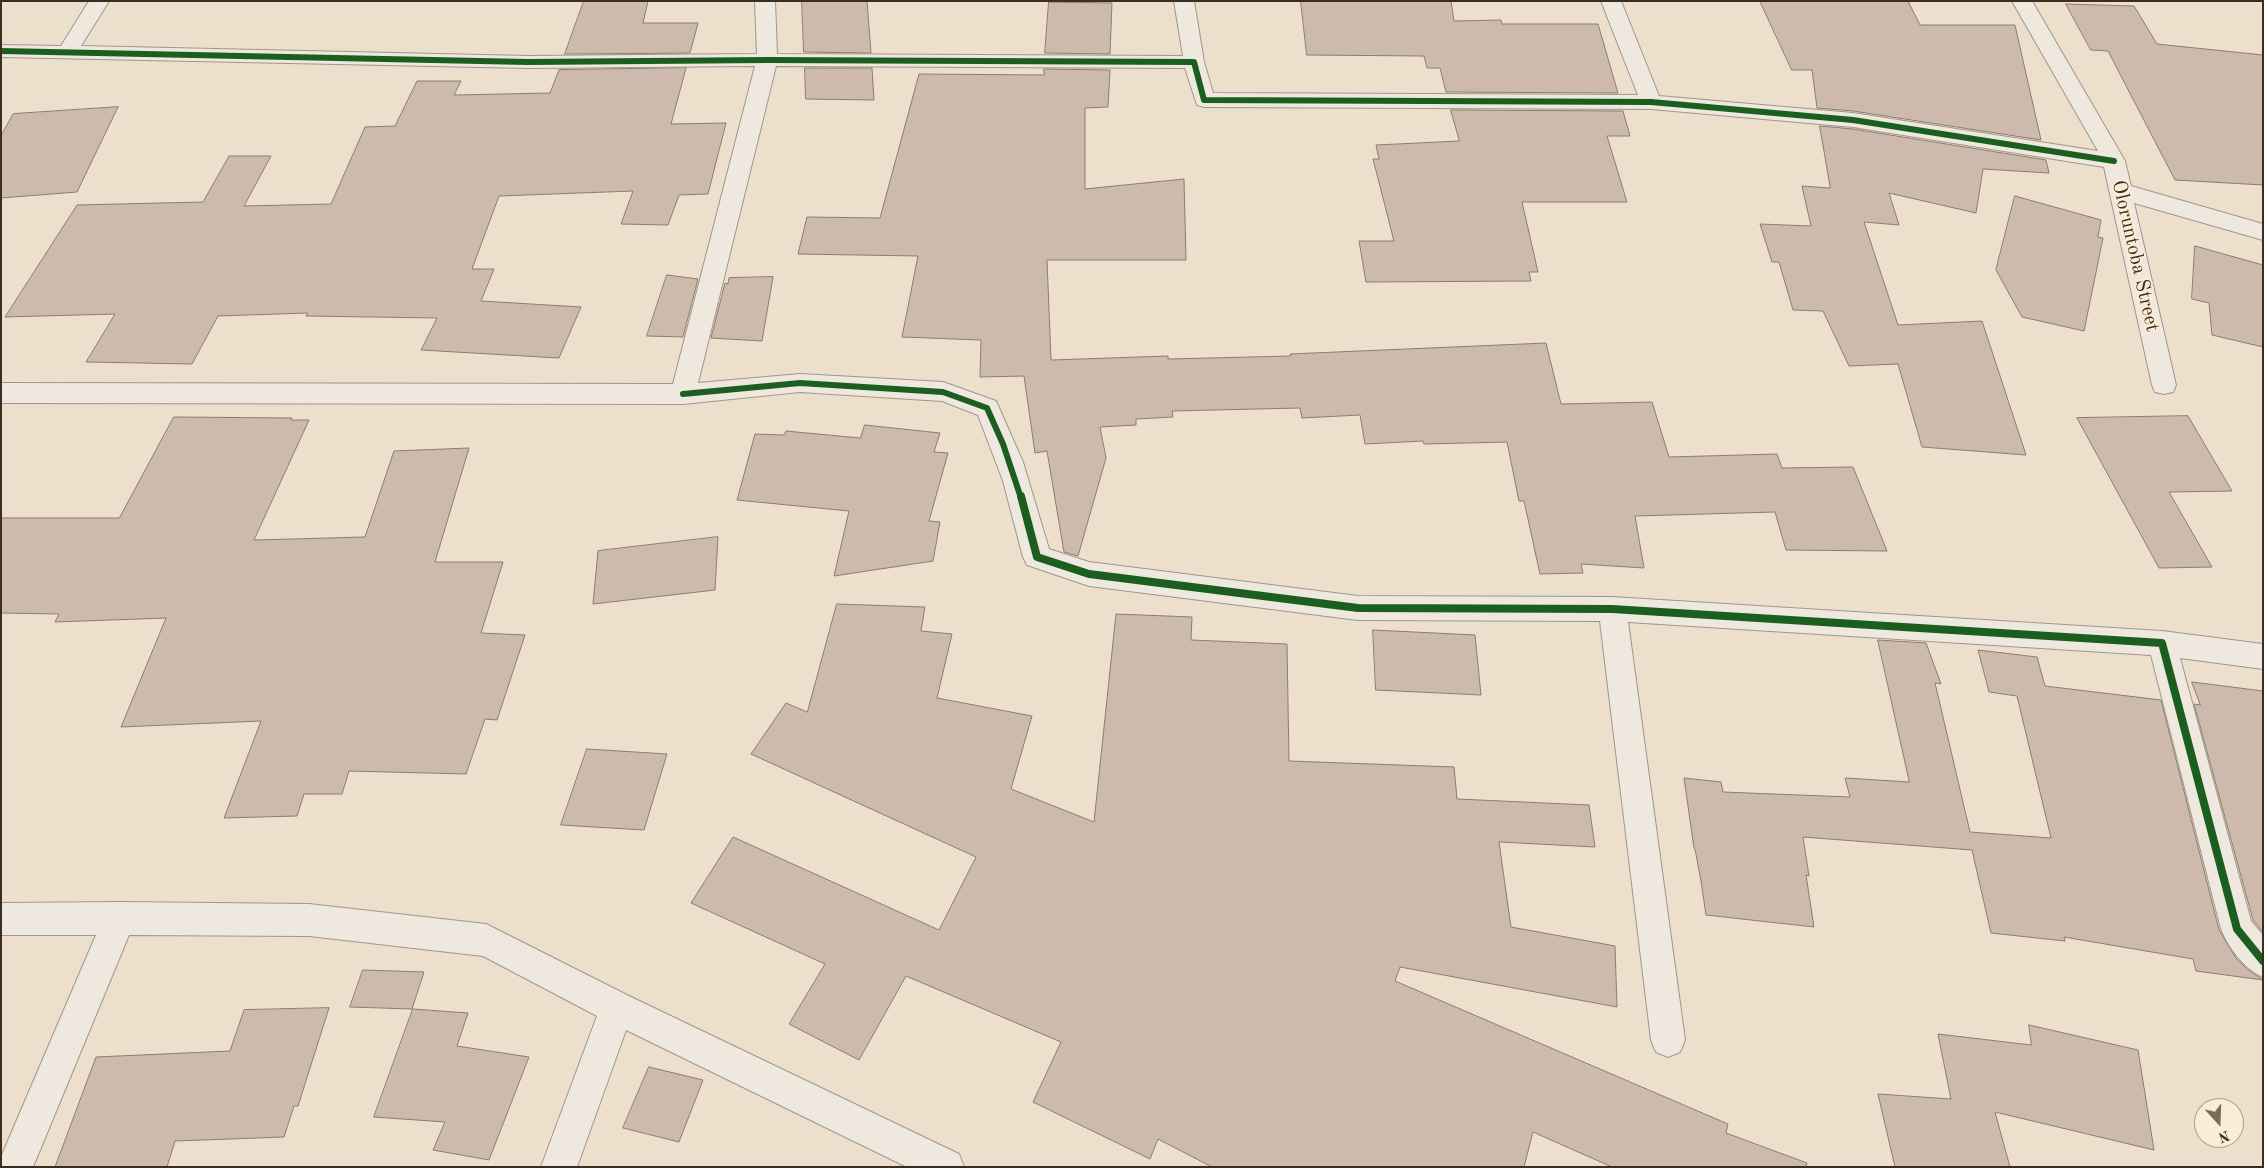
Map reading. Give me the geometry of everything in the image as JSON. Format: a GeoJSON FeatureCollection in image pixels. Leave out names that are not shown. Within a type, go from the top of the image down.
{"type":"FeatureCollection","features":[{"type":"Feature","properties":{"kind":"street"},"geometry":{"type":"LineString","coordinates":[[66,52],[100,1]]}},
{"type":"Feature","properties":{"kind":"street"},"geometry":{"type":"LineString","coordinates":[[683,394],[767,60],[765,1]]}},
{"type":"Feature","properties":{"kind":"street"},"geometry":{"type":"LineString","coordinates":[[1184,1],[1194,62],[1204,100],[1651,102],[1853,120],[2114,161]]}},
{"type":"Feature","properties":{"kind":"street"},"geometry":{"type":"LineString","coordinates":[[1612,1],[1651,102]]}},
{"type":"Feature","properties":{"kind":"street","name":"Oloruntoba Street"},"geometry":{"type":"LineString","coordinates":[[2022,1],[2114,161],[2164,385]]}},
{"type":"Feature","properties":{"kind":"street"},"geometry":{"type":"LineString","coordinates":[[1,51],[528,62],[767,60],[1194,62]]}},
{"type":"Feature","properties":{"kind":"street"},"geometry":{"type":"LineString","coordinates":[[2120,191],[2263,232]]}},
{"type":"Feature","properties":{"kind":"street"},"geometry":{"type":"LineString","coordinates":[[1,393],[683,394],[800,383],[943,392],[987,408],[998,429],[1020,489],[1037,557],[1089,574],[1358,608],[1612,609],[2162,643],[2263,657]]}},
{"type":"Feature","properties":{"kind":"street"},"geometry":{"type":"LineString","coordinates":[[1612,609],[1668,1040]]}},
{"type":"Feature","properties":{"kind":"street"},"geometry":{"type":"LineString","coordinates":[[2162,643],[2237,929],[2263,961]]}},
{"type":"Feature","properties":{"kind":"street"},"geometry":{"type":"LineString","coordinates":[[15,1167],[120,918]]}},
{"type":"Feature","properties":{"kind":"street"},"geometry":{"type":"LineString","coordinates":[[1,919],[310,920],[486,940],[617,1008],[946,1167]]}},
{"type":"Feature","properties":{"kind":"street"},"geometry":{"type":"LineString","coordinates":[[559,1167],[617,1008]]}},
{"type":"Feature","properties":{"kind":"building"},"geometry":{"type":"Polygon","coordinates":[[[584,1],[648,1],[643,23],[698,23],[690,53],[565,54],[584,1]]]}},
{"type":"Feature","properties":{"kind":"building"},"geometry":{"type":"Polygon","coordinates":[[[802,1],[867,1],[871,53],[804,52],[802,1]]]}},
{"type":"Feature","properties":{"kind":"building"},"geometry":{"type":"Polygon","coordinates":[[[1301,1],[1451,1],[1454,21],[1501,20],[1502,24],[1598,24],[1618,93],[1446,92],[1440,68],[1427,68],[1424,56],[1307,55],[1301,1]]]}},
{"type":"Feature","properties":{"kind":"building"},"geometry":{"type":"Polygon","coordinates":[[[1760,1],[1908,1],[1920,25],[2015,25],[2041,140],[1853,111],[1817,108],[1812,70],[1792,70],[1760,1]]]}},
{"type":"Feature","properties":{"kind":"building"},"geometry":{"type":"Polygon","coordinates":[[[1049,2],[1112,3],[1110,54],[1045,53],[1049,2]]]}},
{"type":"Feature","properties":{"kind":"building"},"geometry":{"type":"Polygon","coordinates":[[[2066,4],[2134,6],[2157,44],[2263,55],[2263,185],[2175,180],[2108,51],[2091,50],[2066,4]]]}},
{"type":"Feature","properties":{"kind":"building"},"geometry":{"type":"Polygon","coordinates":[[[686,68],[671,124],[726,123],[708,194],[679,195],[668,225],[621,224],[633,191],[499,196],[472,269],[494,269],[481,301],[581,307],[559,358],[421,350],[437,318],[306,316],[308,313],[218,316],[192,364],[86,362],[115,314],[5,317],[77,205],[203,202],[229,156],[271,156],[244,206],[331,204],[365,127],[395,126],[417,81],[461,81],[454,95],[550,93],[559,70],[686,68]]]}},
{"type":"Feature","properties":{"kind":"building"},"geometry":{"type":"Polygon","coordinates":[[[805,68],[872,68],[874,100],[806,99],[805,68]]]}},
{"type":"Feature","properties":{"kind":"building"},"geometry":{"type":"Polygon","coordinates":[[[1044,69],[1110,70],[1108,107],[1085,108],[1085,189],[1184,179],[1186,260],[1047,260],[1051,360],[1168,356],[1168,359],[1291,356],[1290,354],[1546,343],[1561,404],[1652,402],[1669,457],[1777,454],[1782,468],[1853,467],[1887,551],[1786,550],[1775,512],[1635,516],[1644,568],[1581,564],[1583,573],[1540,574],[1524,501],[1519,501],[1507,442],[1424,444],[1423,441],[1365,444],[1360,415],[1302,418],[1300,408],[1172,411],[1173,417],[1136,419],[1136,425],[1100,427],[1106,458],[1078,556],[1064,552],[1047,451],[1035,453],[1024,376],[980,377],[981,340],[902,337],[918,256],[798,254],[807,217],[880,218],[919,74],[1044,75],[1044,69]]]}},
{"type":"Feature","properties":{"kind":"building"},"geometry":{"type":"Polygon","coordinates":[[[118,107],[77,192],[1,198],[1,136],[13,114],[118,107]]]}},
{"type":"Feature","properties":{"kind":"building"},"geometry":{"type":"Polygon","coordinates":[[[1451,110],[1623,111],[1630,136],[1607,136],[1627,202],[1522,202],[1538,272],[1529,272],[1531,281],[1366,282],[1359,241],[1394,241],[1373,159],[1379,159],[1376,145],[1459,141],[1451,110]]]}},
{"type":"Feature","properties":{"kind":"building"},"geometry":{"type":"Polygon","coordinates":[[[1820,126],[1853,129],[2046,160],[2049,173],[1983,169],[1976,213],[1889,193],[1899,225],[1864,222],[1898,325],[1982,321],[2026,455],[1922,447],[1898,364],[1849,366],[1823,311],[1793,310],[1779,262],[1772,262],[1760,224],[1811,226],[1802,186],[1830,188],[1820,126]]]}},
{"type":"Feature","properties":{"kind":"building"},"geometry":{"type":"Polygon","coordinates":[[[2015,196],[2101,220],[2098,237],[2103,238],[2084,331],[2022,317],[1996,270],[2015,196]]]}},
{"type":"Feature","properties":{"kind":"building"},"geometry":{"type":"Polygon","coordinates":[[[2195,246],[2263,265],[2263,347],[2212,335],[2209,303],[2192,299],[2195,246]]]}},
{"type":"Feature","properties":{"kind":"building"},"geometry":{"type":"Polygon","coordinates":[[[667,275],[698,279],[683,337],[647,336],[667,275]]]}},
{"type":"Feature","properties":{"kind":"building"},"geometry":{"type":"Polygon","coordinates":[[[773,277],[762,341],[711,338],[725,283],[728,284],[729,278],[773,277]]]}},
{"type":"Feature","properties":{"kind":"building"},"geometry":{"type":"Polygon","coordinates":[[[2188,416],[2232,491],[2169,492],[2212,567],[2159,568],[2077,418],[2188,416]]]}},
{"type":"Feature","properties":{"kind":"building"},"geometry":{"type":"Polygon","coordinates":[[[174,417],[292,418],[291,420],[309,420],[254,540],[365,537],[394,451],[469,448],[435,562],[503,562],[481,633],[525,635],[497,720],[485,719],[466,774],[349,771],[342,794],[304,794],[297,816],[224,818],[261,721],[121,727],[166,618],[55,622],[59,614],[1,613],[1,518],[119,518],[174,417]]]}},
{"type":"Feature","properties":{"kind":"building"},"geometry":{"type":"Polygon","coordinates":[[[865,425],[940,433],[934,452],[948,453],[929,521],[940,522],[933,561],[834,576],[849,511],[737,500],[755,434],[784,435],[786,431],[860,438],[865,425]]]}},
{"type":"Feature","properties":{"kind":"building"},"geometry":{"type":"Polygon","coordinates":[[[718,537],[715,590],[593,604],[598,551],[718,537]]]}},
{"type":"Feature","properties":{"kind":"building"},"geometry":{"type":"Polygon","coordinates":[[[837,604],[925,607],[921,631],[952,634],[937,698],[1032,716],[1011,789],[1094,822],[1116,614],[1192,617],[1191,640],[1287,644],[1289,761],[1454,767],[1457,799],[1589,805],[1595,847],[1499,842],[1511,927],[1615,946],[1617,1007],[1400,967],[1395,981],[1728,1124],[1726,1133],[1807,1163],[1806,1167],[1612,1167],[1533,1132],[1524,1167],[1212,1167],[1158,1139],[1150,1159],[1033,1102],[1061,1042],[906,976],[859,1060],[789,1024],[825,964],[691,903],[733,837],[939,930],[976,857],[751,754],[786,703],[807,712],[837,604]]]}},
{"type":"Feature","properties":{"kind":"building"},"geometry":{"type":"Polygon","coordinates":[[[1373,630],[1475,635],[1481,695],[1376,690],[1373,630]]]}},
{"type":"Feature","properties":{"kind":"building"},"geometry":{"type":"Polygon","coordinates":[[[1878,640],[1926,643],[1941,684],[1935,683],[1970,832],[2051,838],[2017,696],[1989,692],[1978,650],[2037,657],[2045,686],[2161,700],[2219,930],[2236,958],[2248,970],[2263,980],[2196,971],[2193,959],[2064,937],[2065,941],[1991,933],[1972,850],[1803,837],[1809,876],[1806,875],[1814,927],[1706,915],[1684,778],[1721,782],[1723,792],[1850,797],[1845,778],[1909,782],[1878,640]]]}},
{"type":"Feature","properties":{"kind":"building"},"geometry":{"type":"Polygon","coordinates":[[[2192,682],[2263,691],[2263,932],[2253,920],[2194,704],[2200,705],[2192,682]]]}},
{"type":"Feature","properties":{"kind":"building"},"geometry":{"type":"Polygon","coordinates":[[[587,749],[667,754],[644,830],[561,825],[587,749]]]}},
{"type":"Feature","properties":{"kind":"building"},"geometry":{"type":"Polygon","coordinates":[[[363,970],[424,972],[412,1009],[350,1007],[363,970]]]}},
{"type":"Feature","properties":{"kind":"building"},"geometry":{"type":"Polygon","coordinates":[[[329,1008],[298,1106],[294,1106],[284,1137],[175,1141],[167,1167],[55,1167],[96,1057],[230,1051],[244,1010],[329,1008]]]}},
{"type":"Feature","properties":{"kind":"building"},"geometry":{"type":"Polygon","coordinates":[[[413,1009],[468,1013],[457,1046],[529,1057],[489,1160],[433,1150],[445,1122],[374,1117],[413,1009]]]}},
{"type":"Feature","properties":{"kind":"building"},"geometry":{"type":"Polygon","coordinates":[[[2029,1025],[2138,1050],[2154,1150],[1995,1112],[2010,1167],[1895,1167],[1878,1094],[1951,1099],[1938,1034],[2031,1045],[2029,1025]]]}},
{"type":"Feature","properties":{"kind":"building"},"geometry":{"type":"Polygon","coordinates":[[[649,1067],[703,1080],[679,1142],[623,1128],[649,1067]]]}},
{"type":"Feature","properties":{"kind":"cycle path"},"geometry":{"type":"LineString","coordinates":[[1,51],[528,62],[767,60],[1194,62],[1204,100],[1651,102],[1853,120],[2114,161]]}},
{"type":"Feature","properties":{"kind":"cycle path"},"geometry":{"type":"LineString","coordinates":[[683,394],[800,383],[943,392],[987,408],[1010,462],[1037,557],[1089,574],[1358,608],[1612,609],[2162,643],[2237,929],[2263,961]]}}]}
